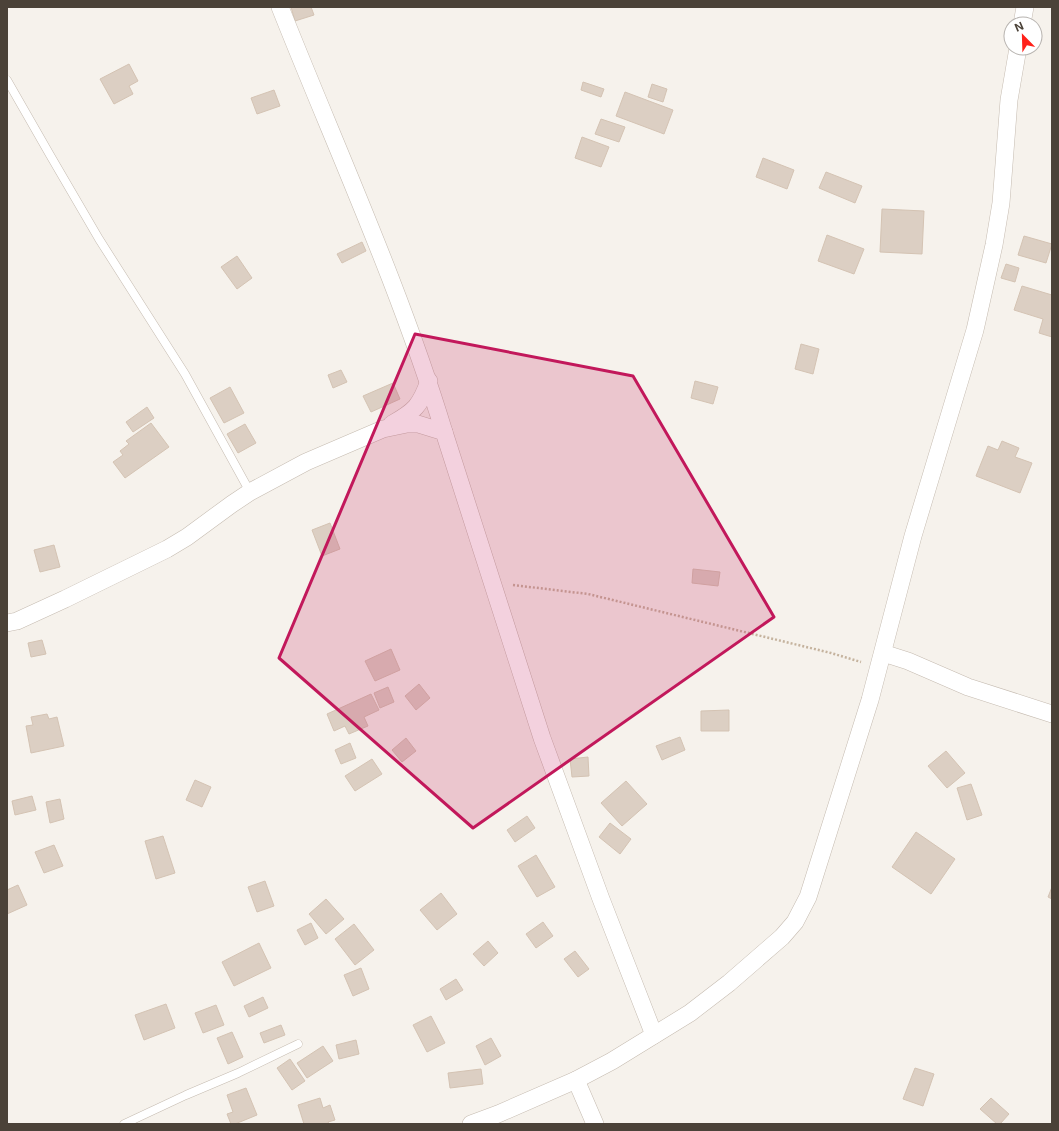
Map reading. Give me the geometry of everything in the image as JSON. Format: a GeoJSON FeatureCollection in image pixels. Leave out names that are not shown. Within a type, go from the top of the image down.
{"type":"FeatureCollection","features":[{"type":"Feature","properties":{"kind":"street"},"geometry":{"type":"LineString","coordinates":[[280,7],[382,255],[429,381],[542,738],[601,899],[654,1035]]}},
{"type":"Feature","properties":{"kind":"street"},"geometry":{"type":"LineString","coordinates":[[471,1124],[498,1114],[576,1080],[612,1061],[690,1013],[729,983],[782,937],[794,922],[808,897],[868,708],[913,536],[975,330],[994,245],[1001,203],[1009,100],[1017,56]]}},
{"type":"Feature","properties":{"kind":"street"},"geometry":{"type":"LineString","coordinates":[[7,624],[17,621],[64,599],[167,549],[187,537],[250,492],[306,462],[383,429],[413,411],[422,397],[429,381]]}},
{"type":"Feature","properties":{"kind":"street"},"geometry":{"type":"LineString","coordinates":[[383,429],[407,424],[418,424],[444,432]]}},
{"type":"Feature","properties":{"kind":"street"},"geometry":{"type":"LineString","coordinates":[[881,660],[908,661],[968,687],[1052,714]]}},
{"type":"Feature","properties":{"kind":"street"},"geometry":{"type":"LineString","coordinates":[[576,1080],[595,1124]]}},
{"type":"Feature","properties":{"kind":"lane"},"geometry":{"type":"LineString","coordinates":[[7,80],[99,239],[185,374],[250,492]]}},
{"type":"Feature","properties":{"kind":"lane"},"geometry":{"type":"LineString","coordinates":[[124,1124],[238,1074],[298,1044]]}},
{"type":"Feature","properties":{"kind":"path"},"geometry":{"type":"LineString","coordinates":[[493,582],[588,594],[831,652],[881,660]]}},
{"type":"Feature","properties":{"kind":"highlighted area"},"geometry":{"type":"Polygon","coordinates":[[[415,334],[633,376],[774,617],[473,828],[279,658],[415,334]]]}},
{"type":"Feature","properties":{"kind":"building"},"geometry":{"type":"Polygon","coordinates":[[[291,7],[311,7],[314,15],[295,21],[291,7]]]}},
{"type":"Feature","properties":{"kind":"building"},"geometry":{"type":"Polygon","coordinates":[[[129,64],[138,81],[129,86],[133,94],[114,104],[100,79],[129,64]]]}},
{"type":"Feature","properties":{"kind":"building"},"geometry":{"type":"Polygon","coordinates":[[[583,82],[604,89],[601,97],[581,90],[583,82]]]}},
{"type":"Feature","properties":{"kind":"building"},"geometry":{"type":"Polygon","coordinates":[[[652,84],[667,89],[663,102],[648,97],[652,84]]]}},
{"type":"Feature","properties":{"kind":"building"},"geometry":{"type":"Polygon","coordinates":[[[274,90],[280,106],[257,114],[251,98],[274,90]]]}},
{"type":"Feature","properties":{"kind":"building"},"geometry":{"type":"Polygon","coordinates":[[[625,92],[673,110],[664,134],[616,116],[625,92]]]}},
{"type":"Feature","properties":{"kind":"building"},"geometry":{"type":"Polygon","coordinates":[[[601,119],[625,127],[619,142],[595,134],[601,119]]]}},
{"type":"Feature","properties":{"kind":"building"},"geometry":{"type":"Polygon","coordinates":[[[582,137],[609,147],[601,167],[575,158],[582,137]]]}},
{"type":"Feature","properties":{"kind":"building"},"geometry":{"type":"Polygon","coordinates":[[[763,158],[794,170],[787,189],[756,177],[763,158]]]}},
{"type":"Feature","properties":{"kind":"building"},"geometry":{"type":"Polygon","coordinates":[[[826,172],[862,186],[855,203],[819,188],[826,172]]]}},
{"type":"Feature","properties":{"kind":"building"},"geometry":{"type":"Polygon","coordinates":[[[882,209],[924,211],[922,254],[880,252],[882,209]]]}},
{"type":"Feature","properties":{"kind":"building"},"geometry":{"type":"Polygon","coordinates":[[[827,235],[864,249],[854,274],[818,261],[827,235]]]}},
{"type":"Feature","properties":{"kind":"building"},"geometry":{"type":"Polygon","coordinates":[[[1024,236],[1052,244],[1046,263],[1018,255],[1024,236]]]}},
{"type":"Feature","properties":{"kind":"building"},"geometry":{"type":"Polygon","coordinates":[[[362,242],[366,251],[342,263],[337,254],[362,242]]]}},
{"type":"Feature","properties":{"kind":"building"},"geometry":{"type":"Polygon","coordinates":[[[237,256],[252,278],[237,289],[221,267],[237,256]]]}},
{"type":"Feature","properties":{"kind":"building"},"geometry":{"type":"Polygon","coordinates":[[[1006,264],[1019,268],[1015,282],[1001,278],[1006,264]]]}},
{"type":"Feature","properties":{"kind":"building"},"geometry":{"type":"Polygon","coordinates":[[[1022,286],[1052,295],[1052,337],[1039,333],[1043,319],[1014,310],[1022,286]]]}},
{"type":"Feature","properties":{"kind":"building"},"geometry":{"type":"Polygon","coordinates":[[[801,344],[819,349],[813,374],[795,369],[801,344]]]}},
{"type":"Feature","properties":{"kind":"building"},"geometry":{"type":"Polygon","coordinates":[[[341,370],[347,382],[333,388],[328,375],[341,370]]]}},
{"type":"Feature","properties":{"kind":"building"},"geometry":{"type":"Polygon","coordinates":[[[695,381],[718,387],[713,404],[691,398],[695,381]]]}},
{"type":"Feature","properties":{"kind":"building"},"geometry":{"type":"Polygon","coordinates":[[[393,383],[400,399],[371,412],[363,396],[393,383]]]}},
{"type":"Feature","properties":{"kind":"building"},"geometry":{"type":"Polygon","coordinates":[[[230,387],[244,413],[224,423],[210,398],[230,387]]]}},
{"type":"Feature","properties":{"kind":"building"},"geometry":{"type":"Polygon","coordinates":[[[147,407],[154,418],[133,432],[126,422],[147,407]]]}},
{"type":"Feature","properties":{"kind":"building"},"geometry":{"type":"Polygon","coordinates":[[[151,423],[169,447],[125,478],[113,462],[123,455],[120,451],[129,444],[126,441],[151,423]]]}},
{"type":"Feature","properties":{"kind":"building"},"geometry":{"type":"Polygon","coordinates":[[[245,424],[256,443],[238,453],[227,434],[245,424]]]}},
{"type":"Feature","properties":{"kind":"building"},"geometry":{"type":"Polygon","coordinates":[[[1002,441],[1019,448],[1015,457],[1032,463],[1020,493],[976,476],[988,446],[998,450],[1002,441]]]}},
{"type":"Feature","properties":{"kind":"building"},"geometry":{"type":"Polygon","coordinates":[[[330,523],[340,549],[322,556],[312,530],[330,523]]]}},
{"type":"Feature","properties":{"kind":"building"},"geometry":{"type":"Polygon","coordinates":[[[54,545],[60,567],[40,572],[34,550],[54,545]]]}},
{"type":"Feature","properties":{"kind":"building"},"geometry":{"type":"Polygon","coordinates":[[[693,569],[720,572],[718,586],[692,583],[693,569]]]}},
{"type":"Feature","properties":{"kind":"building"},"geometry":{"type":"Polygon","coordinates":[[[42,640],[46,654],[31,657],[28,643],[42,640]]]}},
{"type":"Feature","properties":{"kind":"building"},"geometry":{"type":"Polygon","coordinates":[[[391,649],[400,670],[375,681],[365,661],[391,649]]]}},
{"type":"Feature","properties":{"kind":"building"},"geometry":{"type":"Polygon","coordinates":[[[419,684],[430,698],[416,710],[405,696],[419,684]]]}},
{"type":"Feature","properties":{"kind":"building"},"geometry":{"type":"Polygon","coordinates":[[[388,687],[394,702],[380,708],[374,693],[388,687]]]}},
{"type":"Feature","properties":{"kind":"building"},"geometry":{"type":"Polygon","coordinates":[[[371,694],[379,710],[364,717],[368,726],[349,734],[345,726],[334,731],[327,714],[371,694]]]}},
{"type":"Feature","properties":{"kind":"building"},"geometry":{"type":"Polygon","coordinates":[[[729,710],[729,731],[701,731],[701,711],[729,710]]]}},
{"type":"Feature","properties":{"kind":"building"},"geometry":{"type":"Polygon","coordinates":[[[47,714],[49,719],[57,717],[64,746],[31,753],[26,726],[33,725],[31,717],[47,714]]]}},
{"type":"Feature","properties":{"kind":"building"},"geometry":{"type":"Polygon","coordinates":[[[680,737],[685,750],[662,760],[656,746],[680,737]]]}},
{"type":"Feature","properties":{"kind":"building"},"geometry":{"type":"Polygon","coordinates":[[[406,738],[416,751],[402,762],[392,750],[406,738]]]}},
{"type":"Feature","properties":{"kind":"building"},"geometry":{"type":"Polygon","coordinates":[[[350,743],[356,758],[341,764],[335,750],[350,743]]]}},
{"type":"Feature","properties":{"kind":"building"},"geometry":{"type":"Polygon","coordinates":[[[946,751],[965,773],[947,788],[928,766],[946,751]]]}},
{"type":"Feature","properties":{"kind":"building"},"geometry":{"type":"Polygon","coordinates":[[[588,757],[589,776],[572,777],[570,759],[588,757]]]}},
{"type":"Feature","properties":{"kind":"building"},"geometry":{"type":"Polygon","coordinates":[[[372,759],[382,774],[355,791],[345,776],[372,759]]]}},
{"type":"Feature","properties":{"kind":"building"},"geometry":{"type":"Polygon","coordinates":[[[195,780],[211,787],[202,807],[186,800],[195,780]]]}},
{"type":"Feature","properties":{"kind":"building"},"geometry":{"type":"Polygon","coordinates":[[[626,781],[647,804],[622,826],[601,803],[626,781]]]}},
{"type":"Feature","properties":{"kind":"building"},"geometry":{"type":"Polygon","coordinates":[[[971,784],[982,815],[967,820],[957,788],[971,784]]]}},
{"type":"Feature","properties":{"kind":"building"},"geometry":{"type":"Polygon","coordinates":[[[32,796],[36,810],[15,815],[12,801],[32,796]]]}},
{"type":"Feature","properties":{"kind":"building"},"geometry":{"type":"Polygon","coordinates":[[[60,799],[64,819],[50,823],[46,802],[60,799]]]}},
{"type":"Feature","properties":{"kind":"building"},"geometry":{"type":"Polygon","coordinates":[[[527,816],[535,828],[515,842],[507,830],[527,816]]]}},
{"type":"Feature","properties":{"kind":"building"},"geometry":{"type":"Polygon","coordinates":[[[610,823],[631,839],[620,854],[599,837],[610,823]]]}},
{"type":"Feature","properties":{"kind":"building"},"geometry":{"type":"Polygon","coordinates":[[[916,832],[955,859],[931,894],[892,867],[916,832]]]}},
{"type":"Feature","properties":{"kind":"building"},"geometry":{"type":"Polygon","coordinates":[[[163,836],[175,873],[156,879],[145,841],[163,836]]]}},
{"type":"Feature","properties":{"kind":"building"},"geometry":{"type":"Polygon","coordinates":[[[54,845],[63,866],[44,873],[35,852],[54,845]]]}},
{"type":"Feature","properties":{"kind":"building"},"geometry":{"type":"Polygon","coordinates":[[[536,855],[555,887],[537,897],[518,866],[536,855]]]}},
{"type":"Feature","properties":{"kind":"building"},"geometry":{"type":"Polygon","coordinates":[[[265,881],[274,906],[257,912],[248,887],[265,881]]]}},
{"type":"Feature","properties":{"kind":"building"},"geometry":{"type":"Polygon","coordinates":[[[18,885],[27,905],[7,914],[7,890],[18,885]]]}},
{"type":"Feature","properties":{"kind":"building"},"geometry":{"type":"Polygon","coordinates":[[[1052,887],[1052,899],[1048,897],[1052,887]]]}},
{"type":"Feature","properties":{"kind":"building"},"geometry":{"type":"Polygon","coordinates":[[[441,893],[457,914],[437,930],[420,910],[441,893]]]}},
{"type":"Feature","properties":{"kind":"building"},"geometry":{"type":"Polygon","coordinates":[[[326,899],[344,919],[326,934],[309,914],[326,899]]]}},
{"type":"Feature","properties":{"kind":"building"},"geometry":{"type":"Polygon","coordinates":[[[543,922],[553,936],[536,948],[526,934],[543,922]]]}},
{"type":"Feature","properties":{"kind":"building"},"geometry":{"type":"Polygon","coordinates":[[[311,923],[318,938],[305,945],[297,930],[311,923]]]}},
{"type":"Feature","properties":{"kind":"building"},"geometry":{"type":"Polygon","coordinates":[[[354,924],[374,950],[355,965],[335,939],[354,924]]]}},
{"type":"Feature","properties":{"kind":"building"},"geometry":{"type":"Polygon","coordinates":[[[488,941],[498,953],[484,966],[473,954],[488,941]]]}},
{"type":"Feature","properties":{"kind":"building"},"geometry":{"type":"Polygon","coordinates":[[[259,943],[271,968],[234,986],[222,962],[259,943]]]}},
{"type":"Feature","properties":{"kind":"building"},"geometry":{"type":"Polygon","coordinates":[[[575,951],[589,969],[578,977],[564,959],[575,951]]]}},
{"type":"Feature","properties":{"kind":"building"},"geometry":{"type":"Polygon","coordinates":[[[361,968],[369,989],[353,996],[344,975],[361,968]]]}},
{"type":"Feature","properties":{"kind":"building"},"geometry":{"type":"Polygon","coordinates":[[[456,979],[463,990],[446,1000],[440,989],[456,979]]]}},
{"type":"Feature","properties":{"kind":"building"},"geometry":{"type":"Polygon","coordinates":[[[263,997],[268,1008],[249,1017],[244,1006],[263,997]]]}},
{"type":"Feature","properties":{"kind":"building"},"geometry":{"type":"Polygon","coordinates":[[[166,1004],[175,1028],[144,1040],[135,1015],[166,1004]]]}},
{"type":"Feature","properties":{"kind":"building"},"geometry":{"type":"Polygon","coordinates":[[[216,1005],[224,1025],[203,1033],[195,1013],[216,1005]]]}},
{"type":"Feature","properties":{"kind":"building"},"geometry":{"type":"Polygon","coordinates":[[[431,1016],[445,1043],[427,1052],[413,1025],[431,1016]]]}},
{"type":"Feature","properties":{"kind":"building"},"geometry":{"type":"Polygon","coordinates":[[[281,1025],[285,1035],[264,1043],[260,1033],[281,1025]]]}},
{"type":"Feature","properties":{"kind":"building"},"geometry":{"type":"Polygon","coordinates":[[[232,1032],[243,1057],[228,1064],[217,1038],[232,1032]]]}},
{"type":"Feature","properties":{"kind":"building"},"geometry":{"type":"Polygon","coordinates":[[[491,1038],[501,1056],[485,1065],[476,1046],[491,1038]]]}},
{"type":"Feature","properties":{"kind":"building"},"geometry":{"type":"Polygon","coordinates":[[[356,1040],[359,1054],[339,1059],[336,1045],[356,1040]]]}},
{"type":"Feature","properties":{"kind":"building"},"geometry":{"type":"Polygon","coordinates":[[[323,1046],[333,1061],[307,1078],[297,1063],[323,1046]]]}},
{"type":"Feature","properties":{"kind":"building"},"geometry":{"type":"Polygon","coordinates":[[[290,1059],[305,1081],[292,1090],[277,1068],[290,1059]]]}},
{"type":"Feature","properties":{"kind":"building"},"geometry":{"type":"Polygon","coordinates":[[[915,1068],[934,1074],[923,1106],[903,1099],[915,1068]]]}},
{"type":"Feature","properties":{"kind":"building"},"geometry":{"type":"Polygon","coordinates":[[[481,1069],[483,1084],[450,1088],[448,1073],[481,1069]]]}},
{"type":"Feature","properties":{"kind":"building"},"geometry":{"type":"Polygon","coordinates":[[[246,1088],[257,1115],[235,1124],[231,1124],[227,1114],[233,1112],[227,1095],[246,1088]]]}},
{"type":"Feature","properties":{"kind":"building"},"geometry":{"type":"Polygon","coordinates":[[[320,1098],[323,1108],[330,1105],[335,1120],[328,1122],[329,1124],[304,1124],[298,1105],[320,1098]]]}},
{"type":"Feature","properties":{"kind":"building"},"geometry":{"type":"Polygon","coordinates":[[[991,1098],[1009,1114],[1000,1124],[997,1124],[980,1109],[991,1098]]]}}]}
